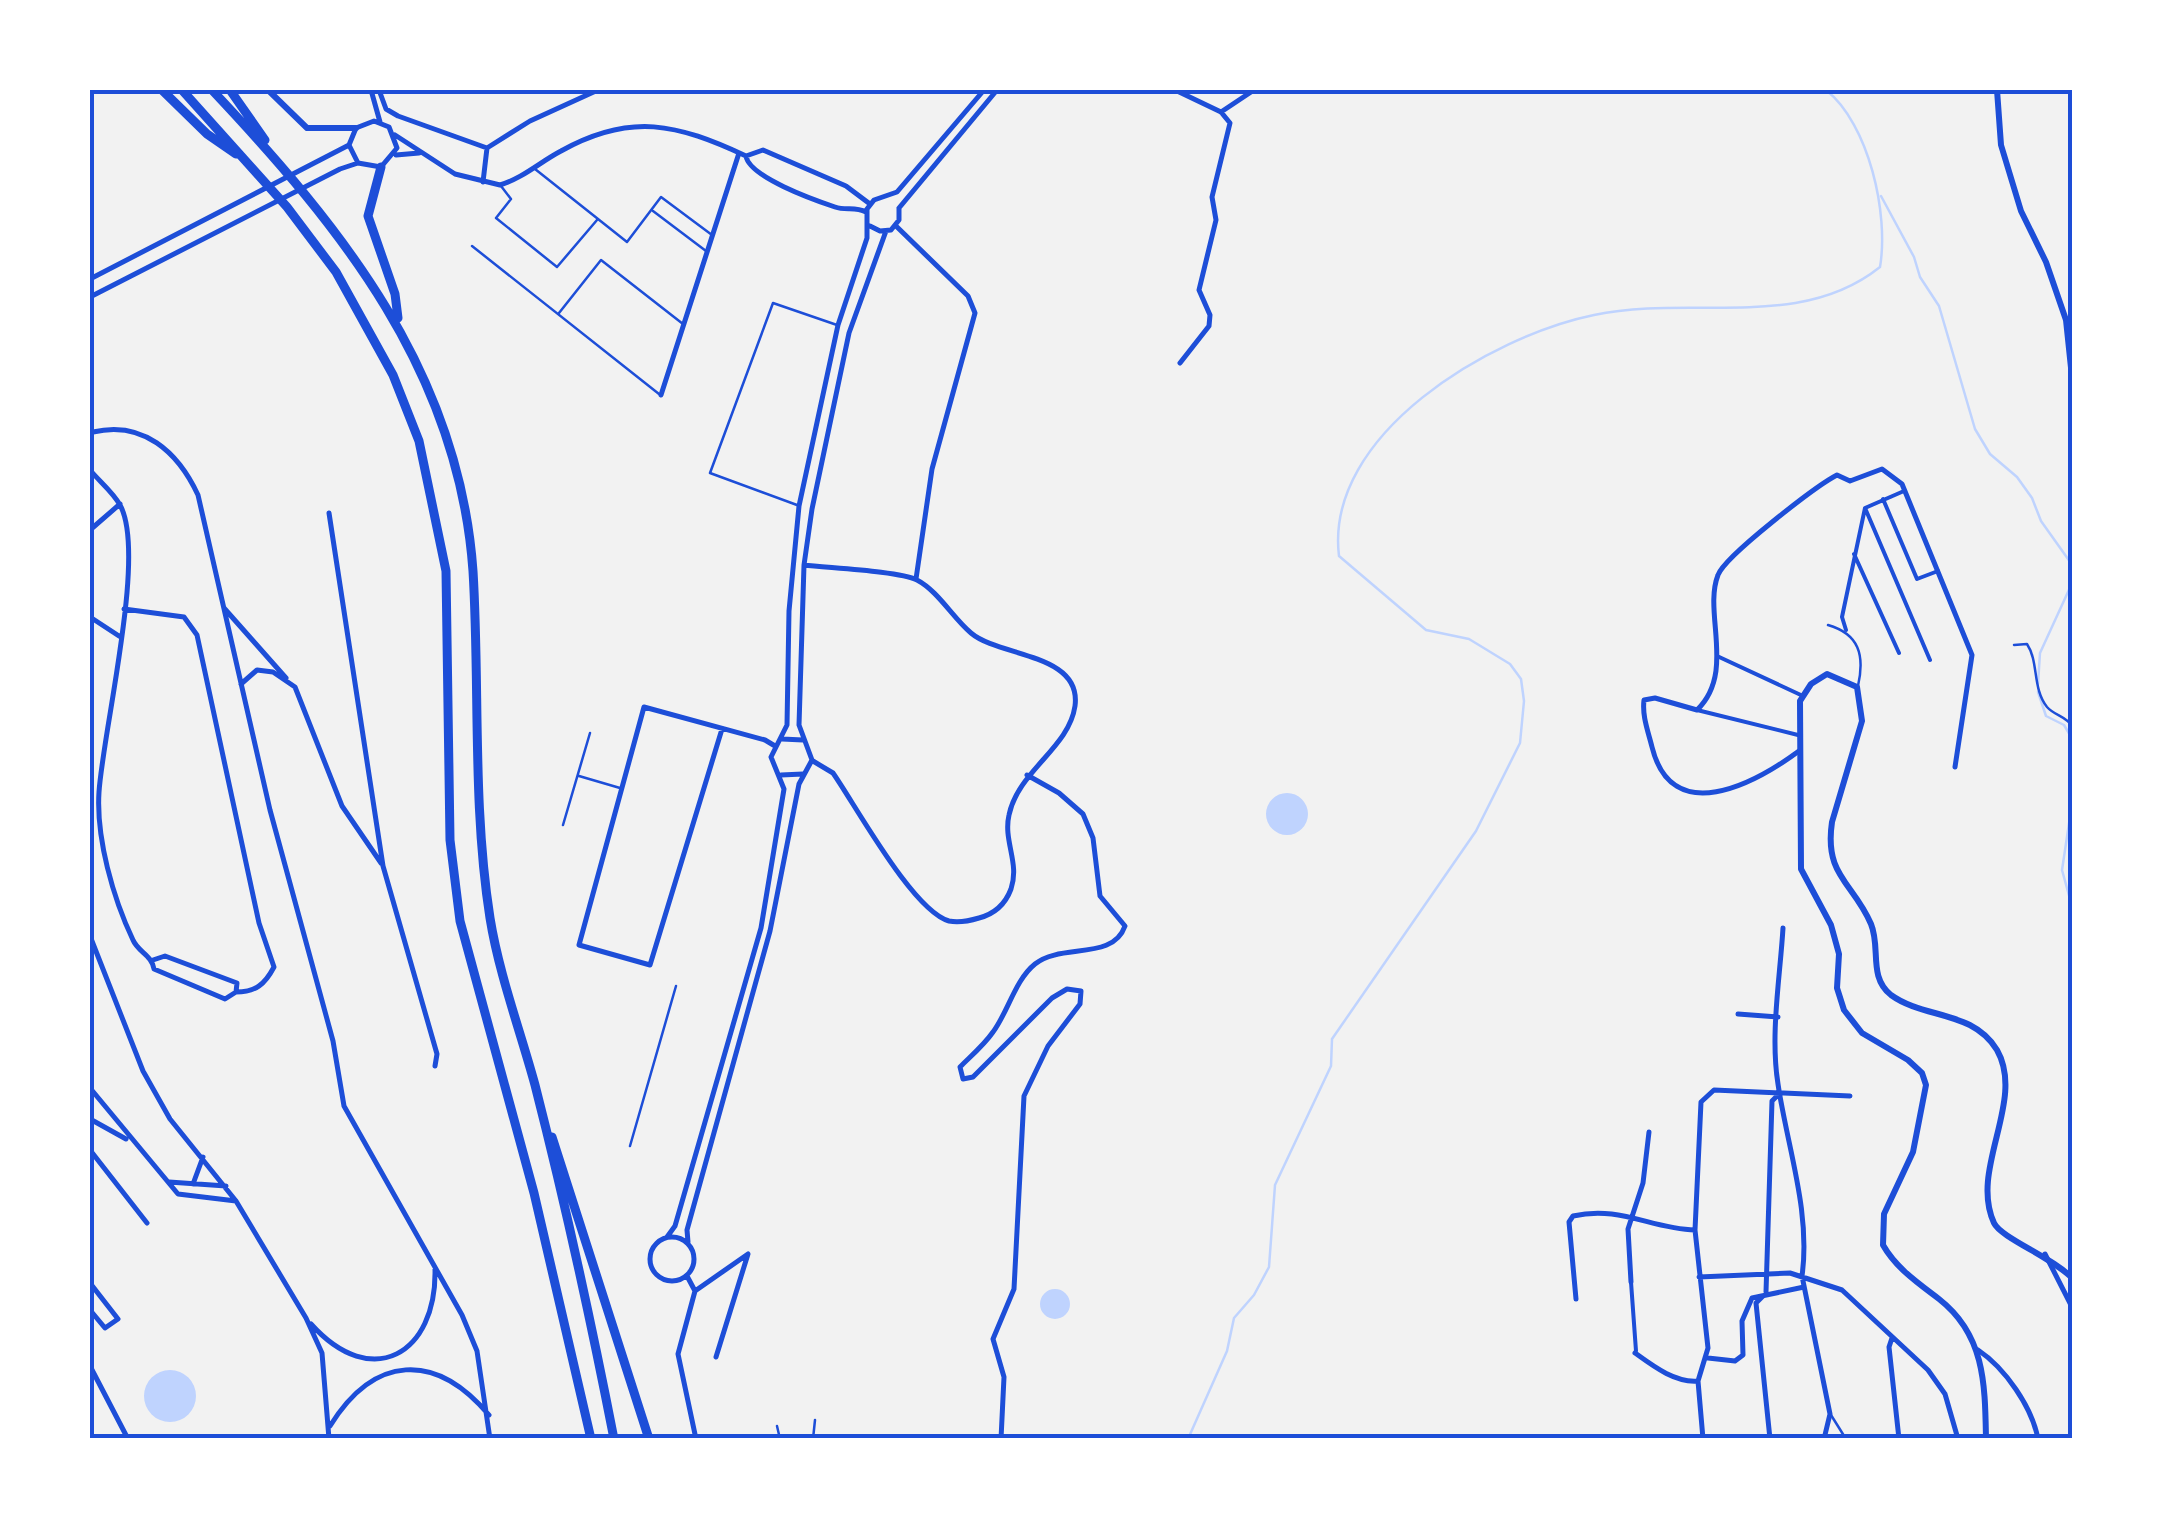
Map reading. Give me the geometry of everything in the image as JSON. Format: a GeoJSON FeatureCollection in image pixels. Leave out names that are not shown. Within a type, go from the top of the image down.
{"type":"FeatureCollection","features":[{"type":"Feature","properties":{"kind":"highway"},"geometry":{"type":"LineString","coordinates":[[162,90],[207,134],[251,164]]}},
{"type":"Feature","properties":{"kind":"highway"},"geometry":{"type":"LineString","coordinates":[[182,90],[251,164],[307,233],[359,308],[394,375],[419,442],[446,571],[450,840],[460,921],[534,1193],[591,1436]]}},
{"type":"Feature","properties":{"kind":"highway"},"geometry":{"type":"LineString","coordinates":[[212,90],[330,220],[398,323],[443,432],[461,499],[472,566],[482,851],[490,921],[535,1088],[614,1439]]}},
{"type":"Feature","properties":{"kind":"highway"},"geometry":{"type":"LineString","coordinates":[[230,90],[278,159]]}},
{"type":"Feature","properties":{"kind":"highway"},"geometry":{"type":"LineString","coordinates":[[381,167],[368,216],[395,294],[398,323]]}},
{"type":"Feature","properties":{"kind":"highway"},"geometry":{"type":"LineString","coordinates":[[535,1088],[649,1439]]}},
{"type":"Feature","properties":{"kind":"street"},"geometry":{"type":"LineString","coordinates":[[268,90],[307,128],[356,128],[380,122]]}},
{"type":"Feature","properties":{"kind":"street"},"geometry":{"type":"LineString","coordinates":[[371,90],[380,122],[395,135],[455,174],[483,182],[500,185],[593,137],[648,123],[667,126],[743,155],[763,150],[870,204]]}},
{"type":"Feature","properties":{"kind":"street"},"geometry":{"type":"LineString","coordinates":[[379,90],[386,109],[398,116],[487,148]]}},
{"type":"Feature","properties":{"kind":"street"},"geometry":{"type":"LineString","coordinates":[[487,148],[530,121],[598,90]]}},
{"type":"Feature","properties":{"kind":"street"},"geometry":{"type":"LineString","coordinates":[[687,1276],[673,1282],[654,1272],[651,1251],[675,1226],[760,928],[784,789],[772,764],[774,746],[788,726],[789,611],[799,506],[838,325],[870,226],[866,212],[870,204],[887,198],[984,90]]}},
{"type":"Feature","properties":{"kind":"street"},"geometry":{"type":"LineString","coordinates":[[896,226],[898,208],[997,90]]}},
{"type":"Feature","properties":{"kind":"street"},"geometry":{"type":"LineString","coordinates":[[1174,90],[1222,112],[1230,129],[1212,197],[1216,220],[1199,290],[1210,315],[1208,326],[1180,363]]}},
{"type":"Feature","properties":{"kind":"street"},"geometry":{"type":"LineString","coordinates":[[1222,112],[1254,90]]}},
{"type":"Feature","properties":{"kind":"street"},"geometry":{"type":"LineString","coordinates":[[1998,90],[2006,161],[2021,211],[2046,262],[2066,320],[2073,387]]}},
{"type":"Feature","properties":{"kind":"street"},"geometry":{"type":"LineString","coordinates":[[90,280],[349,146],[356,128]]}},
{"type":"Feature","properties":{"kind":"street"},"geometry":{"type":"LineString","coordinates":[[395,135],[395,155]]}},
{"type":"Feature","properties":{"kind":"street"},"geometry":{"type":"LineString","coordinates":[[349,146],[358,163]]}},
{"type":"Feature","properties":{"kind":"street"},"geometry":{"type":"LineString","coordinates":[[483,182],[487,148]]}},
{"type":"Feature","properties":{"kind":"street"},"geometry":{"type":"LineString","coordinates":[[90,297],[334,172],[358,163],[381,167],[395,155],[422,153]]}},
{"type":"Feature","properties":{"kind":"street"},"geometry":{"type":"LineString","coordinates":[[743,155],[755,173],[845,208],[866,212]]}},
{"type":"Feature","properties":{"kind":"street"},"geometry":{"type":"LineString","coordinates":[[660,395],[712,235],[743,155]]}},
{"type":"Feature","properties":{"kind":"street"},"geometry":{"type":"LineString","coordinates":[[845,208],[852,192]]}},
{"type":"Feature","properties":{"kind":"street"},"geometry":{"type":"LineString","coordinates":[[887,198],[898,208]]}},
{"type":"Feature","properties":{"kind":"street"},"geometry":{"type":"LineString","coordinates":[[870,226],[886,231]]}},
{"type":"Feature","properties":{"kind":"street"},"geometry":{"type":"LineString","coordinates":[[804,565],[916,579],[973,635],[1050,664],[1069,681],[1075,705],[1068,727],[1027,775],[1008,818],[1008,836],[1016,862],[1010,890],[992,914],[950,922],[922,903],[833,773],[812,760],[799,726],[804,565],[834,389],[849,332],[886,231],[896,226]]}},
{"type":"Feature","properties":{"kind":"street"},"geometry":{"type":"LineString","coordinates":[[896,226],[975,306],[932,469],[916,579]]}},
{"type":"Feature","properties":{"kind":"street"},"geometry":{"type":"LineString","coordinates":[[90,442],[91,430],[128,429],[147,435],[186,468],[198,496],[298,923],[333,1040],[344,1106],[435,1266],[477,1351],[490,1417],[490,1439]]}},
{"type":"Feature","properties":{"kind":"street"},"geometry":{"type":"LineString","coordinates":[[1697,710],[1712,688],[1717,656],[1717,576],[1734,550],[1837,475],[1850,481],[1882,469],[1892,474],[1904,490],[1972,655],[1955,767]]}},
{"type":"Feature","properties":{"kind":"street"},"geometry":{"type":"LineString","coordinates":[[90,470],[120,504],[128,536],[124,609],[99,792],[100,818],[134,944],[164,977],[225,999],[236,992],[250,992],[266,982],[274,967],[259,923],[196,635],[184,617],[124,609]]}},
{"type":"Feature","properties":{"kind":"street"},"geometry":{"type":"LineString","coordinates":[[1865,508],[1904,490]]}},
{"type":"Feature","properties":{"kind":"street"},"geometry":{"type":"LineString","coordinates":[[1883,500],[1917,579],[1938,571]]}},
{"type":"Feature","properties":{"kind":"street"},"geometry":{"type":"LineString","coordinates":[[90,530],[120,504]]}},
{"type":"Feature","properties":{"kind":"street"},"geometry":{"type":"LineString","coordinates":[[1846,630],[1842,616],[1865,508]]}},
{"type":"Feature","properties":{"kind":"street"},"geometry":{"type":"LineString","coordinates":[[1865,508],[1930,660]]}},
{"type":"Feature","properties":{"kind":"street"},"geometry":{"type":"LineString","coordinates":[[329,513],[383,866],[437,1054],[435,1066]]}},
{"type":"Feature","properties":{"kind":"street"},"geometry":{"type":"LineString","coordinates":[[1854,554],[1899,654]]}},
{"type":"Feature","properties":{"kind":"street"},"geometry":{"type":"LineString","coordinates":[[224,607],[296,688],[342,806],[383,866]]}},
{"type":"Feature","properties":{"kind":"street"},"geometry":{"type":"LineString","coordinates":[[90,618],[119,636]]}},
{"type":"Feature","properties":{"kind":"street"},"geometry":{"type":"LineString","coordinates":[[1717,656],[1803,696]]}},
{"type":"Feature","properties":{"kind":"street"},"geometry":{"type":"LineString","coordinates":[[241,684],[257,670],[274,672],[296,688]]}},
{"type":"Feature","properties":{"kind":"street"},"geometry":{"type":"LineString","coordinates":[[1986,1439],[1978,1350],[1968,1326],[1911,1278],[1883,1246],[1884,1214],[1912,1152],[1926,1085],[1922,1073],[1862,1033],[1844,1010],[1836,988],[1838,954],[1832,925],[1801,870],[1798,736],[1803,696],[1817,678],[1827,674],[1857,687],[1862,721],[1829,840],[1838,878],[1872,925],[1876,970],[1885,990],[1896,999],[1956,1017],[1996,1048],[2004,1079],[1990,1182],[1993,1222],[2002,1234],[2045,1254],[2073,1279]]}},
{"type":"Feature","properties":{"kind":"street"},"geometry":{"type":"LineString","coordinates":[[1798,736],[1655,698],[1644,700],[1642,711],[1656,765],[1679,789],[1703,793],[1748,784],[1799,751]]}},
{"type":"Feature","properties":{"kind":"street"},"geometry":{"type":"LineString","coordinates":[[722,729],[650,965],[579,945],[644,707],[722,729],[774,746]]}},
{"type":"Feature","properties":{"kind":"street"},"geometry":{"type":"LineString","coordinates":[[782,739],[803,740]]}},
{"type":"Feature","properties":{"kind":"street"},"geometry":{"type":"LineString","coordinates":[[695,1291],[687,1276],[694,1256],[687,1230],[770,931],[799,784],[812,760]]}},
{"type":"Feature","properties":{"kind":"street"},"geometry":{"type":"LineString","coordinates":[[778,774],[797,778],[808,770]]}},
{"type":"Feature","properties":{"kind":"street"},"geometry":{"type":"LineString","coordinates":[[1001,1439],[1004,1377],[993,1338],[1014,1289],[1024,1096],[1048,1046],[1080,1004],[1081,990],[1067,990],[1052,998],[973,1077],[963,1079],[960,1067],[991,1035],[1036,963],[1060,954],[1110,945],[1122,936],[1125,926],[1100,896],[1093,838],[1083,814],[1059,793],[1027,775]]}},
{"type":"Feature","properties":{"kind":"street"},"geometry":{"type":"LineString","coordinates":[[1783,928],[1778,1017],[1780,1093],[1805,1257],[1802,1276],[1830,1414],[1824,1439]]}},
{"type":"Feature","properties":{"kind":"street"},"geometry":{"type":"LineString","coordinates":[[90,936],[144,1070],[170,1120],[226,1186],[306,1318],[322,1353],[329,1439]]}},
{"type":"Feature","properties":{"kind":"street"},"geometry":{"type":"LineString","coordinates":[[152,960],[165,956],[237,983],[236,992]]}},
{"type":"Feature","properties":{"kind":"street"},"geometry":{"type":"LineString","coordinates":[[1738,1014],[1778,1017]]}},
{"type":"Feature","properties":{"kind":"street"},"geometry":{"type":"LineString","coordinates":[[90,1088],[129,1140],[178,1194],[236,1202]]}},
{"type":"Feature","properties":{"kind":"street"},"geometry":{"type":"LineString","coordinates":[[1703,1439],[1698,1381],[1708,1358],[1695,1230],[1701,1102],[1714,1090],[1850,1096]]}},
{"type":"Feature","properties":{"kind":"street"},"geometry":{"type":"LineString","coordinates":[[1766,1292],[1772,1101],[1780,1093]]}},
{"type":"Feature","properties":{"kind":"street"},"geometry":{"type":"LineString","coordinates":[[90,1119],[129,1140]]}},
{"type":"Feature","properties":{"kind":"street"},"geometry":{"type":"LineString","coordinates":[[1648,1132],[1643,1183],[1628,1229],[1638,1340],[1635,1353],[1655,1368],[1688,1382],[1698,1381]]}},
{"type":"Feature","properties":{"kind":"street"},"geometry":{"type":"LineString","coordinates":[[90,1150],[147,1223]]}},
{"type":"Feature","properties":{"kind":"street"},"geometry":{"type":"LineString","coordinates":[[193,1184],[203,1157]]}},
{"type":"Feature","properties":{"kind":"street"},"geometry":{"type":"LineString","coordinates":[[166,1181],[226,1186]]}},
{"type":"Feature","properties":{"kind":"street"},"geometry":{"type":"LineString","coordinates":[[1576,1299],[1569,1222],[1582,1214],[1633,1214],[1672,1230],[1695,1230]]}},
{"type":"Feature","properties":{"kind":"street"},"geometry":{"type":"LineString","coordinates":[[667,1237],[688,1242]]}},
{"type":"Feature","properties":{"kind":"street"},"geometry":{"type":"LineString","coordinates":[[696,1439],[678,1354],[695,1291],[748,1254],[716,1358]]}},
{"type":"Feature","properties":{"kind":"street"},"geometry":{"type":"LineString","coordinates":[[2045,1254],[2073,1309]]}},
{"type":"Feature","properties":{"kind":"street"},"geometry":{"type":"LineString","coordinates":[[306,1318],[330,1345],[352,1356],[381,1360],[406,1349],[427,1328],[436,1300],[435,1266]]}},
{"type":"Feature","properties":{"kind":"street"},"geometry":{"type":"LineString","coordinates":[[1698,1276],[1802,1276],[1842,1290],[1928,1370],[1945,1394],[1958,1439]]}},
{"type":"Feature","properties":{"kind":"street"},"geometry":{"type":"LineString","coordinates":[[90,1284],[118,1318],[105,1328],[90,1310]]}},
{"type":"Feature","properties":{"kind":"street"},"geometry":{"type":"LineString","coordinates":[[1708,1358],[1735,1361],[1743,1355],[1744,1308],[1752,1298],[1804,1287]]}},
{"type":"Feature","properties":{"kind":"street"},"geometry":{"type":"LineString","coordinates":[[1766,1292],[1756,1302],[1756,1322],[1770,1439]]}},
{"type":"Feature","properties":{"kind":"street"},"geometry":{"type":"LineString","coordinates":[[1892,1336],[1889,1346],[1900,1439]]}},
{"type":"Feature","properties":{"kind":"street"},"geometry":{"type":"LineString","coordinates":[[1978,1350],[1992,1359],[2018,1395],[2038,1439]]}},
{"type":"Feature","properties":{"kind":"street"},"geometry":{"type":"LineString","coordinates":[[90,1366],[128,1439]]}},
{"type":"Feature","properties":{"kind":"street"},"geometry":{"type":"LineString","coordinates":[[328,1428],[348,1398],[384,1374],[418,1368],[447,1376],[490,1417]]}},
{"type":"Feature","properties":{"kind":"lane"},"geometry":{"type":"LineString","coordinates":[[534,168],[627,242],[661,197],[712,235]]}},
{"type":"Feature","properties":{"kind":"lane"},"geometry":{"type":"LineString","coordinates":[[500,185],[511,199],[496,218],[557,267],[598,218]]}},
{"type":"Feature","properties":{"kind":"lane"},"geometry":{"type":"LineString","coordinates":[[652,210],[707,252]]}},
{"type":"Feature","properties":{"kind":"lane"},"geometry":{"type":"LineString","coordinates":[[472,246],[660,395]]}},
{"type":"Feature","properties":{"kind":"lane"},"geometry":{"type":"LineString","coordinates":[[559,313],[601,260],[684,325]]}},
{"type":"Feature","properties":{"kind":"lane"},"geometry":{"type":"LineString","coordinates":[[799,506],[710,473],[773,303],[838,325]]}},
{"type":"Feature","properties":{"kind":"lane"},"geometry":{"type":"LineString","coordinates":[[1828,624],[1846,630],[1860,654],[1857,687]]}},
{"type":"Feature","properties":{"kind":"lane"},"geometry":{"type":"LineString","coordinates":[[2014,645],[2027,644],[2032,650],[2032,673],[2045,703],[2073,727]]}},
{"type":"Feature","properties":{"kind":"lane"},"geometry":{"type":"LineString","coordinates":[[563,825],[590,733]]}},
{"type":"Feature","properties":{"kind":"lane"},"geometry":{"type":"LineString","coordinates":[[578,776],[621,788]]}},
{"type":"Feature","properties":{"kind":"lane"},"geometry":{"type":"LineString","coordinates":[[630,1146],[676,986]]}},
{"type":"Feature","properties":{"kind":"lane"},"geometry":{"type":"LineString","coordinates":[[1830,1414],[1846,1439]]}},
{"type":"Feature","properties":{"kind":"lane"},"geometry":{"type":"LineString","coordinates":[[813,1439],[815,1420]]}},
{"type":"Feature","properties":{"kind":"lane"},"geometry":{"type":"LineString","coordinates":[[777,1426],[780,1439]]}},
{"type":"Feature","properties":{"kind":"water"},"geometry":{"type":"Polygon","coordinates":[[[1287,793],[1302,799],[1308,814],[1302,829],[1287,835],[1272,829],[1266,814],[1272,799],[1287,793]]]}},
{"type":"Feature","properties":{"kind":"water"},"geometry":{"type":"Polygon","coordinates":[[[1055,1289],[1069,1298],[1070,1304],[1061,1318],[1055,1319],[1041,1310],[1040,1304],[1049,1290],[1055,1289]]]}},
{"type":"Feature","properties":{"kind":"water"},"geometry":{"type":"Polygon","coordinates":[[[170,1370],[189,1377],[196,1396],[189,1415],[170,1422],[151,1415],[144,1396],[151,1377],[170,1370]]]}},
{"type":"Feature","properties":{"kind":"waterway"},"geometry":{"type":"LineString","coordinates":[[1188,1439],[1227,1351],[1234,1318],[1254,1295],[1269,1267],[1275,1185],[1331,1066],[1332,1039],[1476,831],[1520,743],[1524,701],[1521,679],[1510,664],[1469,639],[1426,630],[1339,556],[1341,511],[1358,470],[1386,432],[1422,398],[1464,368],[1553,326],[1630,310],[1742,308],[1814,299],[1848,287],[1880,267],[1881,222],[1872,171],[1854,125],[1826,90]]}},
{"type":"Feature","properties":{"kind":"waterway"},"geometry":{"type":"LineString","coordinates":[[1881,196],[1914,257],[1920,277],[1939,306],[1975,429],[1990,454],[2017,477],[2032,498],[2041,521],[2073,566]]}},
{"type":"Feature","properties":{"kind":"waterway"},"geometry":{"type":"LineString","coordinates":[[2038,684],[2040,653],[2073,581]]}},
{"type":"Feature","properties":{"kind":"waterway"},"geometry":{"type":"LineString","coordinates":[[2038,692],[2046,716],[2064,725],[2073,740]]}},
{"type":"Feature","properties":{"kind":"waterway"},"geometry":{"type":"LineString","coordinates":[[2073,797],[2062,870],[2073,910]]}}]}
